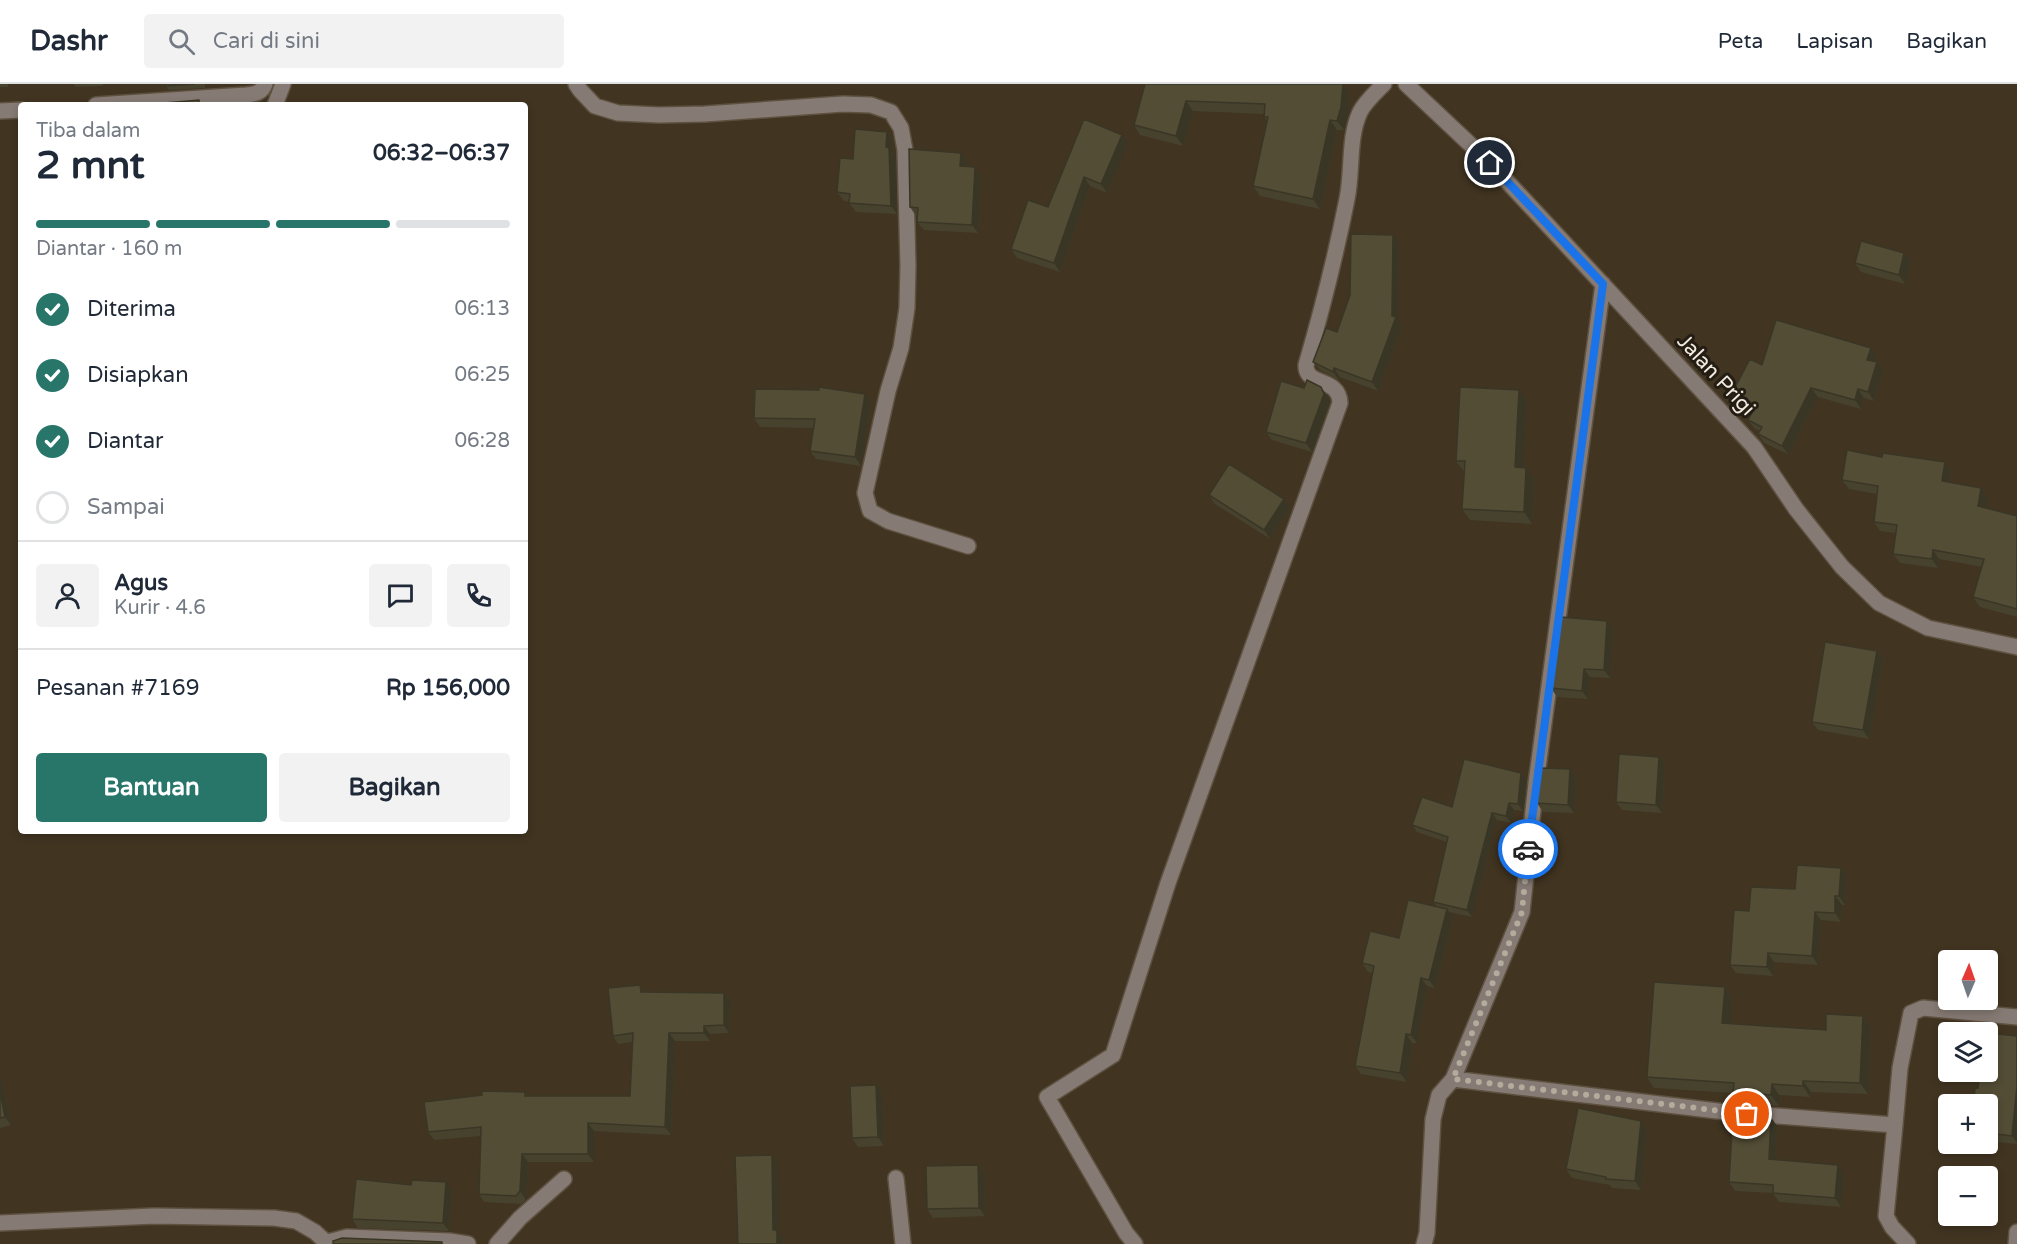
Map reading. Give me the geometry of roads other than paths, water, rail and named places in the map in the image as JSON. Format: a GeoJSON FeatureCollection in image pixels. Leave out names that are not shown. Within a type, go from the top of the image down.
{"type":"FeatureCollection","features":[{"type":"Feature","properties":{"kind":"street"},"geometry":{"type":"LineString","coordinates":[[141,102],[246,95],[258,93],[265,84]]}},
{"type":"Feature","properties":{"kind":"street"},"geometry":{"type":"LineString","coordinates":[[277,102],[283,84]]}},
{"type":"Feature","properties":{"kind":"street"},"geometry":{"type":"LineString","coordinates":[[576,84],[595,106],[618,113],[694,114],[843,104],[870,105],[891,112],[902,128],[905,150],[907,308],[902,348],[888,391],[865,493],[870,511],[888,521],[968,546]]}},
{"type":"Feature","properties":{"kind":"street"},"geometry":{"type":"LineString","coordinates":[[1135,1244],[1120,1223],[1047,1097],[1113,1055],[1168,883],[1340,403],[1340,396],[1335,388],[1311,377],[1307,373],[1306,365],[1322,309],[1348,196],[1353,138],[1357,122],[1361,110],[1384,84]]}},
{"type":"Feature","properties":{"kind":"street","name":"Jalan Prigi"},"geometry":{"type":"LineString","coordinates":[[1406,84],[1490,163],[1754,447],[1796,509],[1842,567],[1879,603],[1928,628],[2017,646]]}},
{"type":"Feature","properties":{"kind":"street"},"geometry":{"type":"LineString","coordinates":[[0,111],[18,110]]}},
{"type":"Feature","properties":{"kind":"street"},"geometry":{"type":"LineString","coordinates":[[1424,1244],[1427,1233],[1433,1119],[1439,1095],[1453,1079],[1522,912],[1536,783],[1603,284]]}},
{"type":"Feature","properties":{"kind":"street"},"geometry":{"type":"LineString","coordinates":[[1908,1244],[1892,1227],[1887,1216],[1900,1068],[1911,1013],[1923,1008],[2017,1017]]}},
{"type":"Feature","properties":{"kind":"street"},"geometry":{"type":"LineString","coordinates":[[1453,1079],[1726,1112],[1895,1125]]}},
{"type":"Feature","properties":{"kind":"street"},"geometry":{"type":"LineString","coordinates":[[896,1178],[903,1244]]}},
{"type":"Feature","properties":{"kind":"street"},"geometry":{"type":"LineString","coordinates":[[497,1244],[520,1218],[564,1179]]}},
{"type":"Feature","properties":{"kind":"street"},"geometry":{"type":"LineString","coordinates":[[0,1223],[154,1216],[274,1218],[296,1221],[328,1243],[347,1237],[449,1241],[468,1244]]}},
{"type":"Feature","properties":{"kind":"street"},"geometry":{"type":"LineString","coordinates":[[2016,1244],[2017,1232]]}}]}
